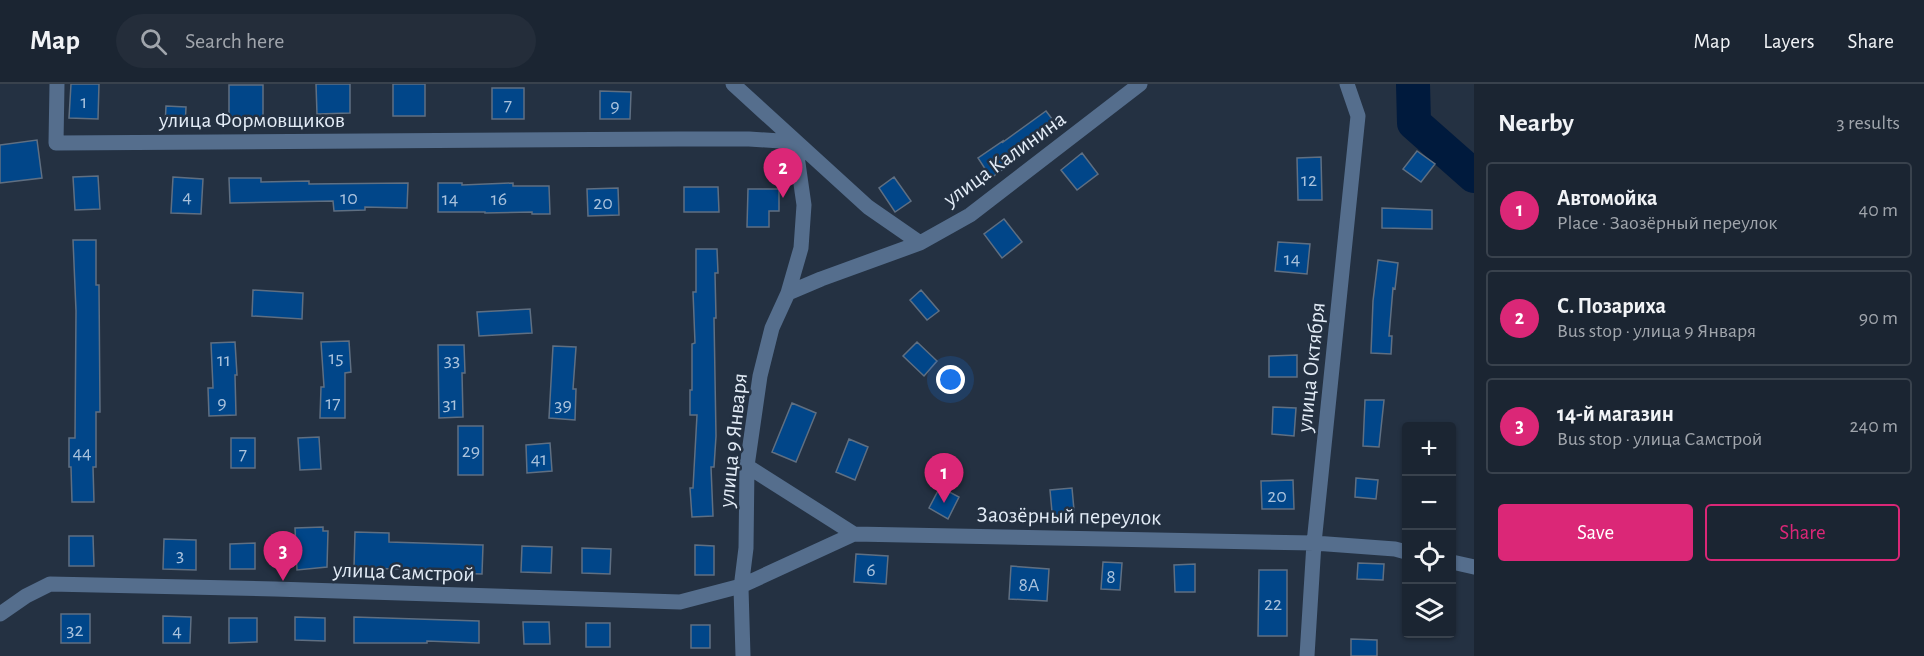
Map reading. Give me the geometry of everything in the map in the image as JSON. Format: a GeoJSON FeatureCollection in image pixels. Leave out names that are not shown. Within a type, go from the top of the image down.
{"type":"FeatureCollection","features":[{"type":"Feature","properties":{"kind":"street","name":"улица Формовщиков"},"geometry":{"type":"LineString","coordinates":[[57,84],[57,143],[749,139],[795,142]]}},
{"type":"Feature","properties":{"kind":"street"},"geometry":{"type":"LineString","coordinates":[[733,84],[868,207],[920,243]]}},
{"type":"Feature","properties":{"kind":"street","name":"улица Калинина"},"geometry":{"type":"LineString","coordinates":[[788,293],[920,243],[970,214],[1140,84]]}},
{"type":"Feature","properties":{"kind":"street","name":"улица Октября"},"geometry":{"type":"LineString","coordinates":[[1307,656],[1314,543],[1358,116],[1347,84]]}},
{"type":"Feature","properties":{"kind":"street","name":"улица 9 Января"},"geometry":{"type":"LineString","coordinates":[[742,656],[741,586],[746,548],[747,466],[760,376],[772,328],[788,293],[801,248],[804,205],[795,142]]}},
{"type":"Feature","properties":{"kind":"street"},"geometry":{"type":"LineString","coordinates":[[747,466],[854,534]]}},
{"type":"Feature","properties":{"kind":"street","name":"Заозёрный переулок"},"geometry":{"type":"LineString","coordinates":[[741,586],[854,534],[1314,543],[1402,551]]}},
{"type":"Feature","properties":{"kind":"street"},"geometry":{"type":"LineString","coordinates":[[1456,563],[1474,567]]}},
{"type":"Feature","properties":{"kind":"street","name":"улица Самстрой"},"geometry":{"type":"LineString","coordinates":[[0,614],[26,596],[50,584],[680,602],[741,586]]}},
{"type":"Feature","properties":{"kind":"building"},"geometry":{"type":"Polygon","coordinates":[[[71,84],[99,84],[98,119],[69,118],[71,84]]]}},
{"type":"Feature","properties":{"kind":"building"},"geometry":{"type":"Polygon","coordinates":[[[316,84],[350,84],[350,113],[317,114],[316,84]]]}},
{"type":"Feature","properties":{"kind":"building"},"geometry":{"type":"Polygon","coordinates":[[[393,84],[425,84],[425,116],[393,116],[393,84]]]}},
{"type":"Feature","properties":{"kind":"building"},"geometry":{"type":"Polygon","coordinates":[[[229,85],[263,85],[263,118],[229,118],[229,85]]]}},
{"type":"Feature","properties":{"kind":"building"},"geometry":{"type":"Polygon","coordinates":[[[492,88],[524,88],[524,119],[492,119],[492,88]]]}},
{"type":"Feature","properties":{"kind":"building"},"geometry":{"type":"Polygon","coordinates":[[[600,91],[631,92],[630,119],[600,119],[600,91]]]}},
{"type":"Feature","properties":{"kind":"building"},"geometry":{"type":"Polygon","coordinates":[[[166,106],[186,107],[185,127],[165,126],[166,106]]]}},
{"type":"Feature","properties":{"kind":"building"},"geometry":{"type":"Polygon","coordinates":[[[1046,111],[1059,128],[991,178],[978,158],[1046,111]]]}},
{"type":"Feature","properties":{"kind":"building"},"geometry":{"type":"Polygon","coordinates":[[[37,140],[42,178],[0,183],[0,145],[37,140]]]}},
{"type":"Feature","properties":{"kind":"building"},"geometry":{"type":"Polygon","coordinates":[[[1417,151],[1435,164],[1421,182],[1403,169],[1417,151]]]}},
{"type":"Feature","properties":{"kind":"building"},"geometry":{"type":"Polygon","coordinates":[[[1082,153],[1098,174],[1077,190],[1061,170],[1082,153]]]}},
{"type":"Feature","properties":{"kind":"building"},"geometry":{"type":"Polygon","coordinates":[[[1321,157],[1322,200],[1298,200],[1297,158],[1321,157]]]}},
{"type":"Feature","properties":{"kind":"building"},"geometry":{"type":"Polygon","coordinates":[[[98,176],[100,209],[75,210],[73,177],[98,176]]]}},
{"type":"Feature","properties":{"kind":"building"},"geometry":{"type":"Polygon","coordinates":[[[173,177],[203,179],[201,214],[171,213],[173,177]]]}},
{"type":"Feature","properties":{"kind":"building"},"geometry":{"type":"Polygon","coordinates":[[[894,177],[911,201],[895,212],[879,188],[894,177]]]}},
{"type":"Feature","properties":{"kind":"building"},"geometry":{"type":"Polygon","coordinates":[[[229,178],[261,178],[261,182],[309,181],[309,184],[408,183],[407,208],[365,207],[365,210],[334,211],[333,201],[230,203],[229,178]]]}},
{"type":"Feature","properties":{"kind":"building"},"geometry":{"type":"Polygon","coordinates":[[[438,183],[462,183],[462,185],[513,183],[513,186],[549,186],[550,214],[438,212],[438,183]]]}},
{"type":"Feature","properties":{"kind":"building"},"geometry":{"type":"Polygon","coordinates":[[[684,187],[718,187],[719,212],[684,212],[684,187]]]}},
{"type":"Feature","properties":{"kind":"building"},"geometry":{"type":"Polygon","coordinates":[[[618,188],[619,215],[588,216],[587,189],[618,188]]]}},
{"type":"Feature","properties":{"kind":"building"},"geometry":{"type":"Polygon","coordinates":[[[748,189],[779,189],[779,211],[769,211],[769,227],[747,227],[748,189]]]}},
{"type":"Feature","properties":{"kind":"building"},"geometry":{"type":"Polygon","coordinates":[[[1382,208],[1432,210],[1432,229],[1382,228],[1382,208]]]}},
{"type":"Feature","properties":{"kind":"building"},"geometry":{"type":"Polygon","coordinates":[[[1004,219],[1022,242],[1002,258],[984,234],[1004,219]]]}},
{"type":"Feature","properties":{"kind":"building"},"geometry":{"type":"Polygon","coordinates":[[[73,240],[96,240],[96,285],[99,285],[100,412],[96,412],[94,502],[72,502],[71,467],[69,467],[69,438],[75,438],[76,311],[73,240]]]}},
{"type":"Feature","properties":{"kind":"building"},"geometry":{"type":"Polygon","coordinates":[[[1278,242],[1310,244],[1307,274],[1275,271],[1278,242]]]}},
{"type":"Feature","properties":{"kind":"building"},"geometry":{"type":"Polygon","coordinates":[[[696,249],[717,249],[718,273],[715,273],[716,318],[714,318],[716,436],[714,467],[711,467],[713,516],[692,517],[690,488],[693,488],[697,415],[690,415],[690,390],[692,390],[692,344],[695,343],[693,292],[696,292],[696,249]]]}},
{"type":"Feature","properties":{"kind":"building"},"geometry":{"type":"Polygon","coordinates":[[[1378,260],[1398,263],[1395,289],[1393,288],[1389,336],[1392,336],[1391,354],[1371,353],[1373,301],[1378,260]]]}},
{"type":"Feature","properties":{"kind":"building"},"geometry":{"type":"Polygon","coordinates":[[[253,290],[303,293],[302,319],[252,316],[253,290]]]}},
{"type":"Feature","properties":{"kind":"building"},"geometry":{"type":"Polygon","coordinates":[[[921,290],[939,311],[927,320],[910,300],[921,290]]]}},
{"type":"Feature","properties":{"kind":"building"},"geometry":{"type":"Polygon","coordinates":[[[530,309],[532,333],[479,336],[477,312],[530,309]]]}},
{"type":"Feature","properties":{"kind":"building"},"geometry":{"type":"Polygon","coordinates":[[[349,341],[351,372],[345,373],[345,418],[320,418],[321,387],[324,387],[321,342],[349,341]]]}},
{"type":"Feature","properties":{"kind":"building"},"geometry":{"type":"Polygon","coordinates":[[[235,342],[236,415],[209,416],[208,388],[213,388],[211,343],[235,342]]]}},
{"type":"Feature","properties":{"kind":"building"},"geometry":{"type":"Polygon","coordinates":[[[917,342],[937,361],[924,376],[903,356],[917,342]]]}},
{"type":"Feature","properties":{"kind":"building"},"geometry":{"type":"Polygon","coordinates":[[[438,345],[464,345],[463,417],[439,418],[438,345]]]}},
{"type":"Feature","properties":{"kind":"building"},"geometry":{"type":"Polygon","coordinates":[[[553,346],[576,347],[573,389],[576,389],[575,420],[549,418],[553,346]]]}},
{"type":"Feature","properties":{"kind":"building"},"geometry":{"type":"Polygon","coordinates":[[[1297,355],[1297,377],[1269,377],[1269,356],[1297,355]]]}},
{"type":"Feature","properties":{"kind":"building"},"geometry":{"type":"Polygon","coordinates":[[[1365,400],[1384,400],[1379,447],[1363,446],[1365,400]]]}},
{"type":"Feature","properties":{"kind":"building"},"geometry":{"type":"Polygon","coordinates":[[[792,403],[816,413],[796,462],[772,452],[792,403]]]}},
{"type":"Feature","properties":{"kind":"building"},"geometry":{"type":"Polygon","coordinates":[[[1273,407],[1296,408],[1294,436],[1272,434],[1273,407]]]}},
{"type":"Feature","properties":{"kind":"building"},"geometry":{"type":"Polygon","coordinates":[[[458,426],[483,426],[483,475],[458,475],[458,426]]]}},
{"type":"Feature","properties":{"kind":"building"},"geometry":{"type":"Polygon","coordinates":[[[319,437],[321,469],[300,470],[298,438],[319,437]]]}},
{"type":"Feature","properties":{"kind":"building"},"geometry":{"type":"Polygon","coordinates":[[[231,438],[255,438],[255,468],[231,468],[231,438]]]}},
{"type":"Feature","properties":{"kind":"building"},"geometry":{"type":"Polygon","coordinates":[[[849,439],[868,447],[855,480],[836,472],[849,439]]]}},
{"type":"Feature","properties":{"kind":"building"},"geometry":{"type":"Polygon","coordinates":[[[550,443],[552,471],[527,473],[526,445],[550,443]]]}},
{"type":"Feature","properties":{"kind":"building"},"geometry":{"type":"Polygon","coordinates":[[[1356,478],[1378,480],[1376,499],[1355,497],[1356,478]]]}},
{"type":"Feature","properties":{"kind":"building"},"geometry":{"type":"Polygon","coordinates":[[[1293,480],[1294,509],[1262,509],[1261,481],[1293,480]]]}},
{"type":"Feature","properties":{"kind":"building"},"geometry":{"type":"Polygon","coordinates":[[[940,487],[959,497],[948,519],[929,508],[940,487]]]}},
{"type":"Feature","properties":{"kind":"building"},"geometry":{"type":"Polygon","coordinates":[[[1072,488],[1075,521],[1053,523],[1050,490],[1072,488]]]}},
{"type":"Feature","properties":{"kind":"building"},"geometry":{"type":"Polygon","coordinates":[[[323,527],[323,531],[328,531],[327,567],[297,570],[295,528],[323,527]]]}},
{"type":"Feature","properties":{"kind":"building"},"geometry":{"type":"Polygon","coordinates":[[[355,532],[389,533],[389,542],[483,545],[482,574],[448,573],[448,570],[354,568],[355,532]]]}},
{"type":"Feature","properties":{"kind":"building"},"geometry":{"type":"Polygon","coordinates":[[[69,536],[93,536],[94,566],[69,566],[69,536]]]}},
{"type":"Feature","properties":{"kind":"building"},"geometry":{"type":"Polygon","coordinates":[[[164,539],[196,540],[196,570],[163,569],[164,539]]]}},
{"type":"Feature","properties":{"kind":"building"},"geometry":{"type":"Polygon","coordinates":[[[255,543],[255,569],[230,569],[230,544],[255,543]]]}},
{"type":"Feature","properties":{"kind":"building"},"geometry":{"type":"Polygon","coordinates":[[[695,545],[714,546],[714,575],[695,575],[695,545]]]}},
{"type":"Feature","properties":{"kind":"building"},"geometry":{"type":"Polygon","coordinates":[[[522,546],[552,547],[551,573],[521,572],[522,546]]]}},
{"type":"Feature","properties":{"kind":"building"},"geometry":{"type":"Polygon","coordinates":[[[582,548],[611,549],[610,574],[582,573],[582,548]]]}},
{"type":"Feature","properties":{"kind":"building"},"geometry":{"type":"Polygon","coordinates":[[[856,554],[888,556],[886,584],[854,582],[856,554]]]}},
{"type":"Feature","properties":{"kind":"building"},"geometry":{"type":"Polygon","coordinates":[[[1103,562],[1122,563],[1120,590],[1101,589],[1103,562]]]}},
{"type":"Feature","properties":{"kind":"building"},"geometry":{"type":"Polygon","coordinates":[[[1358,563],[1384,564],[1383,580],[1357,579],[1358,563]]]}},
{"type":"Feature","properties":{"kind":"building"},"geometry":{"type":"Polygon","coordinates":[[[1195,564],[1195,592],[1175,592],[1174,565],[1195,564]]]}},
{"type":"Feature","properties":{"kind":"building"},"geometry":{"type":"Polygon","coordinates":[[[1011,566],[1049,569],[1047,601],[1009,599],[1011,566]]]}},
{"type":"Feature","properties":{"kind":"building"},"geometry":{"type":"Polygon","coordinates":[[[1259,570],[1287,570],[1287,636],[1258,636],[1259,570]]]}},
{"type":"Feature","properties":{"kind":"building"},"geometry":{"type":"Polygon","coordinates":[[[61,614],[90,614],[90,643],[61,643],[61,614]]]}},
{"type":"Feature","properties":{"kind":"building"},"geometry":{"type":"Polygon","coordinates":[[[163,616],[191,617],[190,643],[163,643],[163,616]]]}},
{"type":"Feature","properties":{"kind":"building"},"geometry":{"type":"Polygon","coordinates":[[[295,617],[325,618],[325,641],[295,640],[295,617]]]}},
{"type":"Feature","properties":{"kind":"building"},"geometry":{"type":"Polygon","coordinates":[[[354,617],[479,621],[479,643],[427,641],[427,643],[354,643],[354,617]]]}},
{"type":"Feature","properties":{"kind":"building"},"geometry":{"type":"Polygon","coordinates":[[[229,618],[257,618],[257,642],[229,643],[229,618]]]}},
{"type":"Feature","properties":{"kind":"building"},"geometry":{"type":"Polygon","coordinates":[[[523,622],[549,622],[550,644],[524,644],[523,622]]]}},
{"type":"Feature","properties":{"kind":"building"},"geometry":{"type":"Polygon","coordinates":[[[586,623],[610,623],[610,647],[586,647],[586,623]]]}},
{"type":"Feature","properties":{"kind":"building"},"geometry":{"type":"Polygon","coordinates":[[[691,625],[710,625],[710,648],[691,648],[691,625]]]}},
{"type":"Feature","properties":{"kind":"building"},"geometry":{"type":"Polygon","coordinates":[[[1351,639],[1377,640],[1377,656],[1351,656],[1351,639]]]}},
{"type":"Feature","properties":{"kind":"waterway"},"geometry":{"type":"LineString","coordinates":[[1413,84],[1414,123],[1474,176]]}},
{"type":"Feature","properties":{"kind":"place","name":"С. Позариха"},"geometry":{"type":"Point","coordinates":[783,198]}},
{"type":"Feature","properties":{"kind":"place","name":"Автомойка"},"geometry":{"type":"Point","coordinates":[944,503]}},
{"type":"Feature","properties":{"kind":"place","name":"14-й магазин"},"geometry":{"type":"Point","coordinates":[283,581]}}]}
